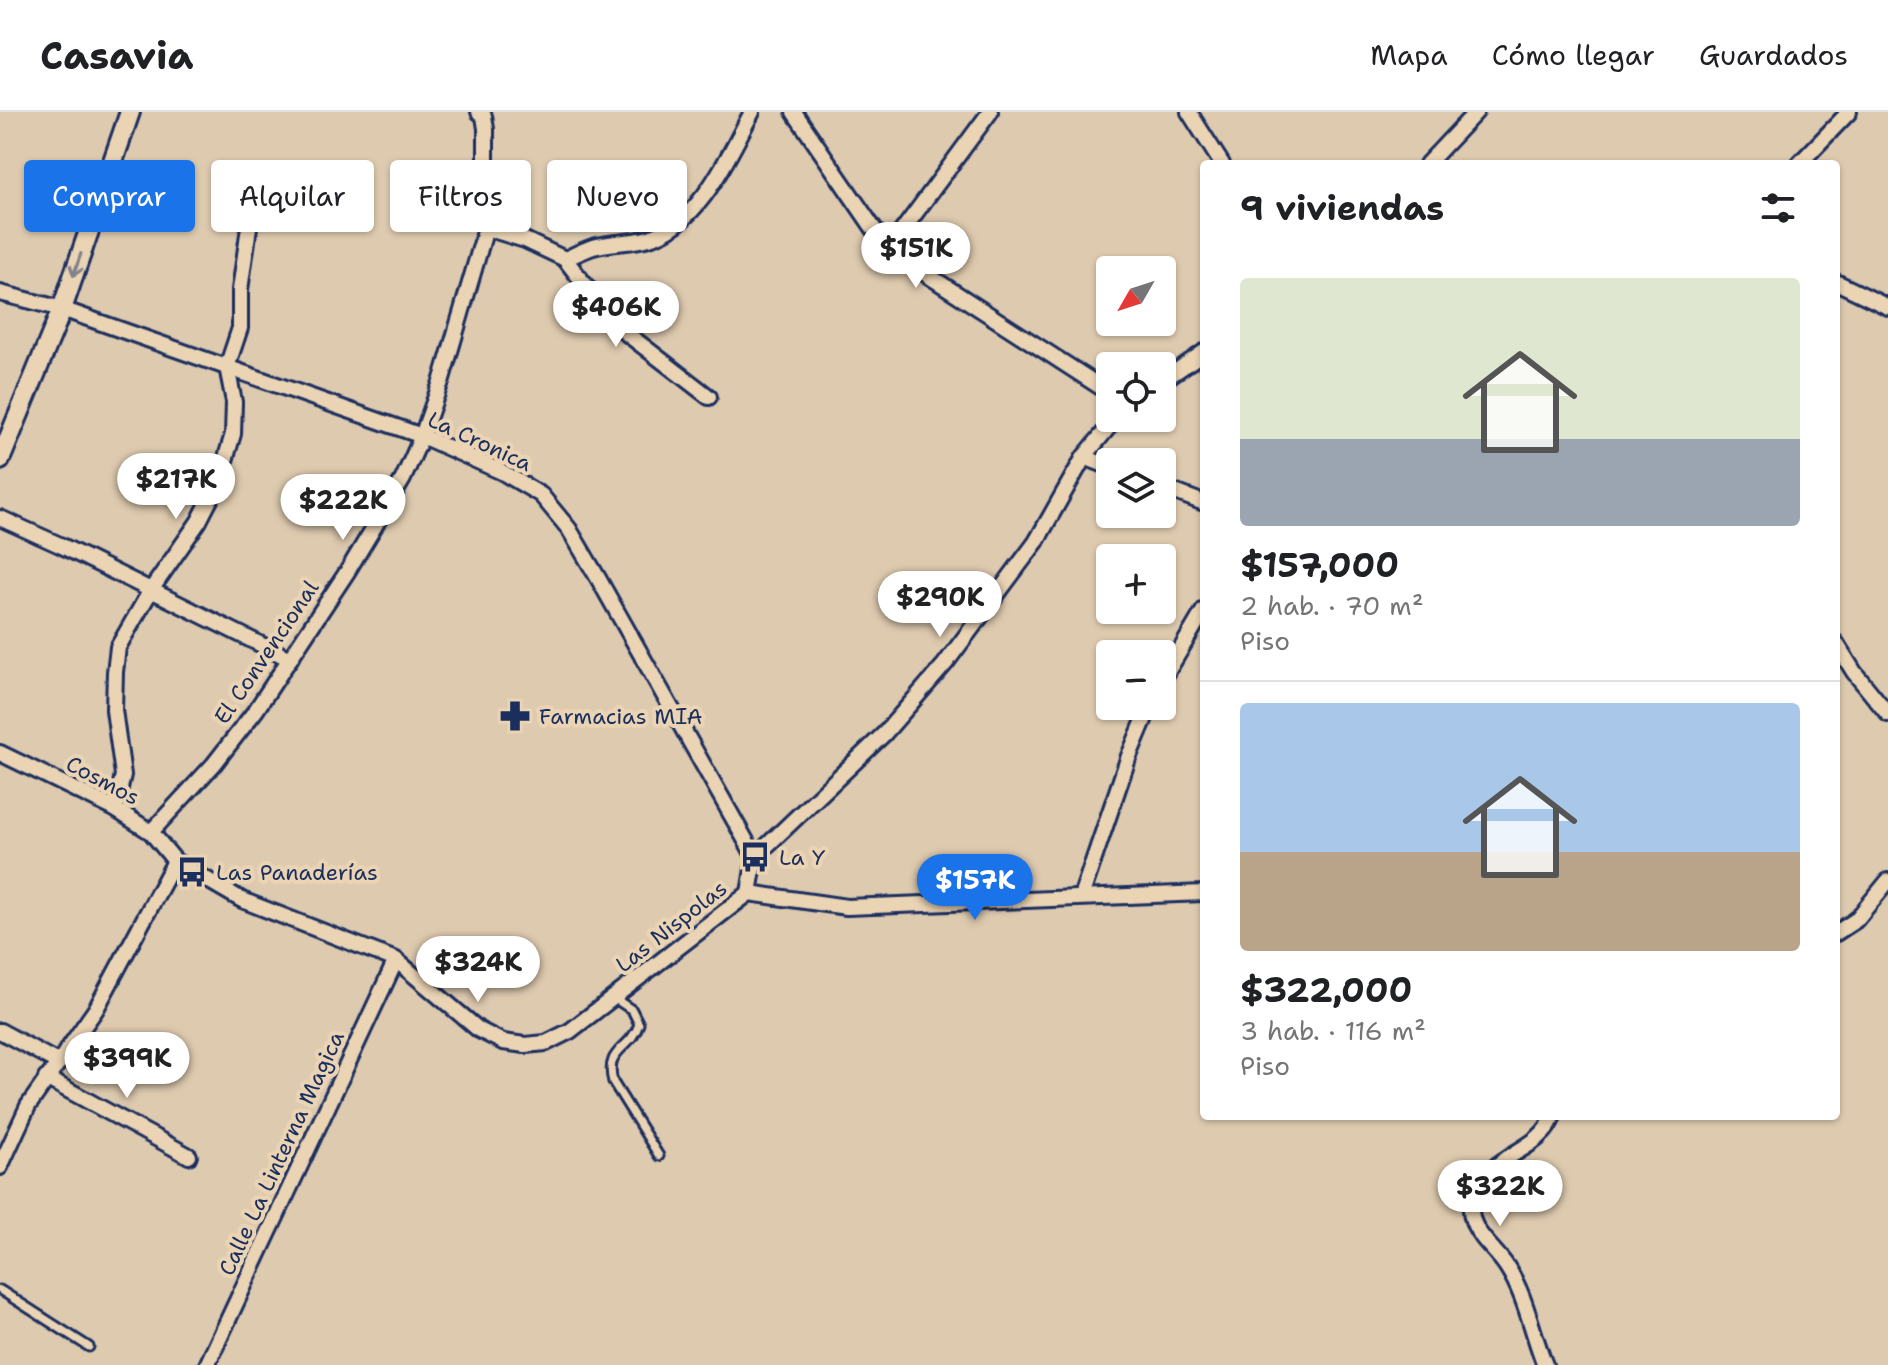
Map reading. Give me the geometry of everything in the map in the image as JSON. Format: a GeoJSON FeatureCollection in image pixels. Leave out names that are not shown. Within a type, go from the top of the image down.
{"type":"FeatureCollection","features":[{"type":"Feature","properties":{"kind":"street"},"geometry":{"type":"LineString","coordinates":[[0,460],[62,309],[130,112]]}},
{"type":"Feature","properties":{"kind":"street"},"geometry":{"type":"LineString","coordinates":[[565,259],[592,247],[649,238],[667,231],[690,214],[720,172],[752,112]]}},
{"type":"Feature","properties":{"kind":"street"},"geometry":{"type":"LineString","coordinates":[[794,112],[876,232],[891,246],[926,274],[1096,384]]}},
{"type":"Feature","properties":{"kind":"street"},"geometry":{"type":"LineString","coordinates":[[891,246],[990,112]]}},
{"type":"Feature","properties":{"kind":"street"},"geometry":{"type":"LineString","coordinates":[[1189,112],[1219,160]]}},
{"type":"Feature","properties":{"kind":"street"},"geometry":{"type":"LineString","coordinates":[[1431,160],[1476,112]]}},
{"type":"Feature","properties":{"kind":"street"},"geometry":{"type":"LineString","coordinates":[[1803,160],[1849,112]]}},
{"type":"Feature","properties":{"kind":"street","name":"El Convencional"},"geometry":{"type":"LineString","coordinates":[[481,114],[486,129],[486,160]]}},
{"type":"Feature","properties":{"kind":"street"},"geometry":{"type":"LineString","coordinates":[[115,809],[123,775],[114,710],[118,647],[151,590],[199,521],[218,484],[233,434],[234,402],[227,367],[240,328],[240,290],[248,232]]}},
{"type":"Feature","properties":{"kind":"street","name":"El Convencional"},"geometry":{"type":"LineString","coordinates":[[151,832],[214,764],[256,710],[347,572],[403,479],[422,436],[485,232]]}},
{"type":"Feature","properties":{"kind":"street"},"geometry":{"type":"LineString","coordinates":[[499,232],[525,240],[565,259],[617,326],[709,397]]}},
{"type":"Feature","properties":{"kind":"street"},"geometry":{"type":"LineString","coordinates":[[1840,284],[1888,307]]}},
{"type":"Feature","properties":{"kind":"street","name":"La Cronica"},"geometry":{"type":"LineString","coordinates":[[0,293],[62,309],[422,436],[502,472],[541,495],[569,529],[755,857]]}},
{"type":"Feature","properties":{"kind":"street"},"geometry":{"type":"LineString","coordinates":[[1176,371],[1200,355]]}},
{"type":"Feature","properties":{"kind":"street"},"geometry":{"type":"LineString","coordinates":[[755,857],[884,734],[945,664],[1036,542],[1084,457],[1105,432]]}},
{"type":"Feature","properties":{"kind":"street"},"geometry":{"type":"LineString","coordinates":[[1084,457],[1096,462]]}},
{"type":"Feature","properties":{"kind":"street"},"geometry":{"type":"LineString","coordinates":[[1176,492],[1200,501]]}},
{"type":"Feature","properties":{"kind":"street"},"geometry":{"type":"LineString","coordinates":[[0,518],[290,659]]}},
{"type":"Feature","properties":{"kind":"street"},"geometry":{"type":"LineString","coordinates":[[1176,657],[1200,617]]}},
{"type":"Feature","properties":{"kind":"street"},"geometry":{"type":"LineString","coordinates":[[1840,649],[1888,714]]}},
{"type":"Feature","properties":{"kind":"street"},"geometry":{"type":"LineString","coordinates":[[1081,897],[1144,720]]}},
{"type":"Feature","properties":{"kind":"street","name":"Cosmos"},"geometry":{"type":"LineString","coordinates":[[0,753],[115,809],[151,832],[175,861]]}},
{"type":"Feature","properties":{"kind":"street","name":"Las Nispolas"},"geometry":{"type":"LineString","coordinates":[[175,861],[242,900],[396,960],[479,1030],[503,1042],[525,1045],[546,1043],[570,1031],[749,893],[755,857]]}},
{"type":"Feature","properties":{"kind":"street"},"geometry":{"type":"LineString","coordinates":[[0,1167],[28,1106],[96,1009],[175,861]]}},
{"type":"Feature","properties":{"kind":"street"},"geometry":{"type":"LineString","coordinates":[[1840,930],[1856,920],[1888,881]]}},
{"type":"Feature","properties":{"kind":"street"},"geometry":{"type":"LineString","coordinates":[[749,893],[847,907],[1200,893]]}},
{"type":"Feature","properties":{"kind":"street","name":"Calle La Linterna Magica"},"geometry":{"type":"LineString","coordinates":[[207,1365],[396,960]]}},
{"type":"Feature","properties":{"kind":"street"},"geometry":{"type":"LineString","coordinates":[[0,1031],[59,1063]]}},
{"type":"Feature","properties":{"kind":"street"},"geometry":{"type":"LineString","coordinates":[[46,1078],[189,1156]]}},
{"type":"Feature","properties":{"kind":"street"},"geometry":{"type":"LineString","coordinates":[[1545,1365],[1514,1280],[1499,1254],[1476,1229],[1471,1203],[1483,1180],[1511,1155],[1543,1135],[1551,1120]]}},
{"type":"Feature","properties":{"kind":"lane"},"geometry":{"type":"LineString","coordinates":[[614,998],[632,1010],[639,1024],[631,1039],[612,1057],[609,1068],[613,1082],[659,1156]]}},
{"type":"Feature","properties":{"kind":"lane"},"geometry":{"type":"LineString","coordinates":[[0,1290],[89,1347]]}},
{"type":"Feature","properties":{"kind":"place","name":"Farmacias MIA"},"geometry":{"type":"Point","coordinates":[515,716]}},
{"type":"Feature","properties":{"kind":"place","name":"La Y"},"geometry":{"type":"Point","coordinates":[755,857]}},
{"type":"Feature","properties":{"kind":"place","name":"Las Panaderías"},"geometry":{"type":"Point","coordinates":[192,872]}}]}
